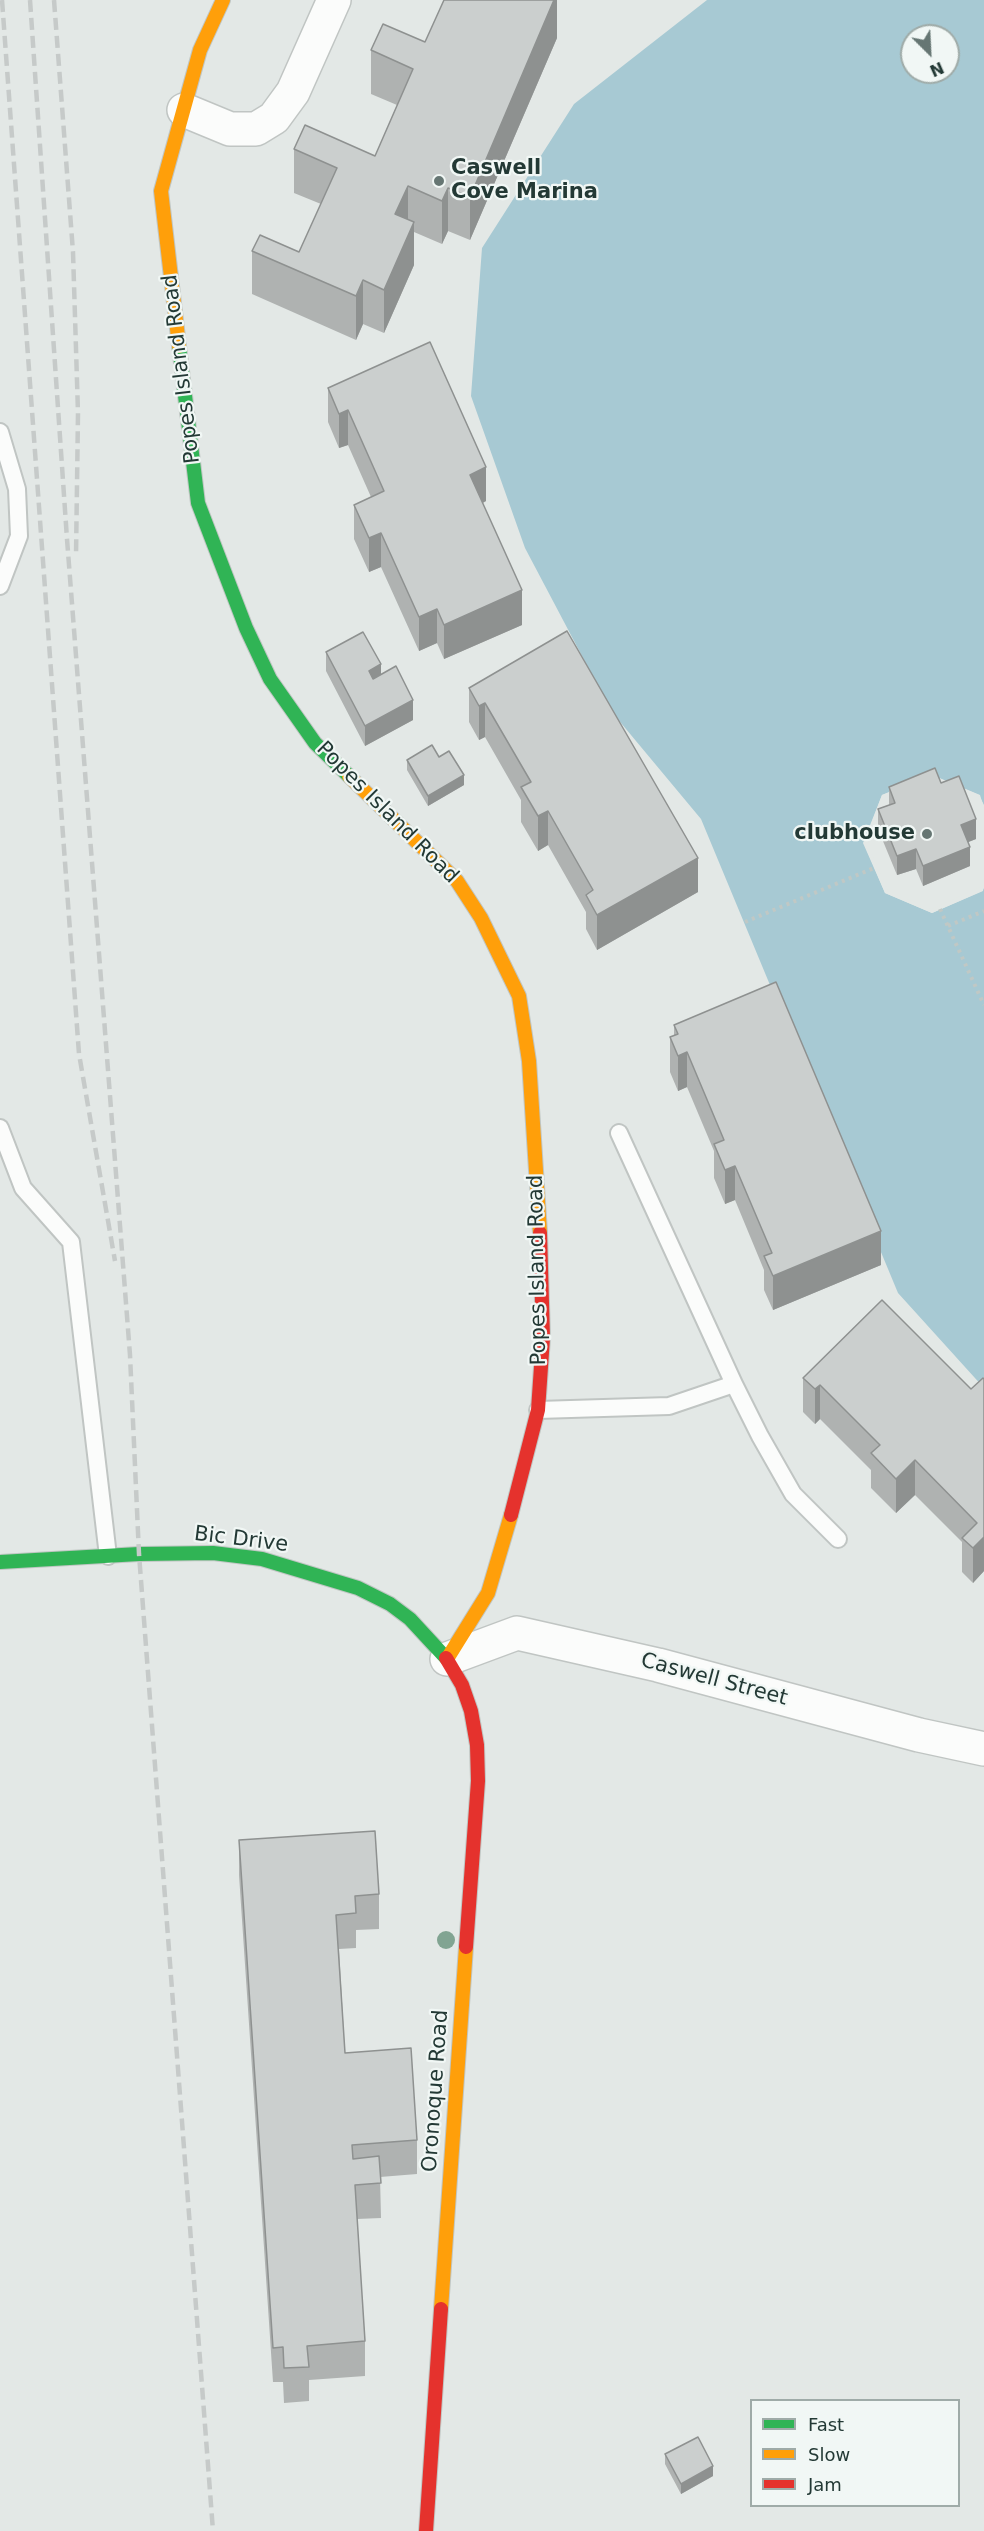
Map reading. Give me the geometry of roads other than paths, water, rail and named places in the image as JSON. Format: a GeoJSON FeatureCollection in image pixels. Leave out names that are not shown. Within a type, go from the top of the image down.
{"type":"FeatureCollection","features":[{"type":"Feature","properties":{"kind":"street","name":"Popes Island Road"},"geometry":{"type":"LineString","coordinates":[[223,0],[200,50],[161,192],[198,503],[246,628],[270,679],[315,743],[457,881],[481,918],[519,996],[529,1061],[538,1185],[543,1338],[538,1410],[525,1468],[488,1593],[447,1659]]}},
{"type":"Feature","properties":{"kind":"street"},"geometry":{"type":"LineString","coordinates":[[184,110],[230,129],[255,129],[274,118],[293,92],[334,0]]}},
{"type":"Feature","properties":{"kind":"street","name":"Bic Drive"},"geometry":{"type":"LineString","coordinates":[[0,1562],[213,1553],[262,1559],[358,1588],[390,1604],[410,1619],[447,1659]]}},
{"type":"Feature","properties":{"kind":"street","name":"Caswell Street"},"geometry":{"type":"LineString","coordinates":[[447,1659],[517,1633],[658,1665],[919,1735],[984,1749]]}},
{"type":"Feature","properties":{"kind":"street","name":"Oronoque Road"},"geometry":{"type":"LineString","coordinates":[[426,2531],[478,1781],[477,1745],[471,1711],[462,1685],[447,1659]]}},
{"type":"Feature","properties":{"kind":"lane"},"geometry":{"type":"LineString","coordinates":[[0,432],[17,489],[19,536],[0,586]]}},
{"type":"Feature","properties":{"kind":"lane"},"geometry":{"type":"LineString","coordinates":[[0,1128],[24,1188],[71,1242],[108,1556]]}},
{"type":"Feature","properties":{"kind":"lane"},"geometry":{"type":"LineString","coordinates":[[619,1133],[759,1436],[793,1494],[838,1539]]}},
{"type":"Feature","properties":{"kind":"lane"},"geometry":{"type":"LineString","coordinates":[[538,1410],[669,1406],[734,1384]]}},
{"type":"Feature","properties":{"kind":"water"},"geometry":{"type":"Polygon","coordinates":[[[707,0],[984,0],[984,805],[979,795],[932,775],[882,795],[864,843],[885,893],[932,913],[982,891],[984,888],[984,1388],[898,1293],[701,819],[611,711],[525,548],[471,396],[482,248],[574,104],[707,0]]]}},
{"type":"Feature","properties":{"kind":"railway"},"geometry":{"type":"LineString","coordinates":[[2,0],[79,1054],[115,1261]]}},
{"type":"Feature","properties":{"kind":"railway"},"geometry":{"type":"LineString","coordinates":[[30,0],[67,539],[130,1355],[139,1554],[213,2531]]}},
{"type":"Feature","properties":{"kind":"railway"},"geometry":{"type":"LineString","coordinates":[[54,0],[73,252],[78,413],[76,556]]}},
{"type":"Feature","properties":{"kind":"place","name":"Caswell Cove Marina"},"geometry":{"type":"Point","coordinates":[439,181]}},
{"type":"Feature","properties":{"kind":"place","name":"clubhouse"},"geometry":{"type":"Point","coordinates":[927,834]}}]}
